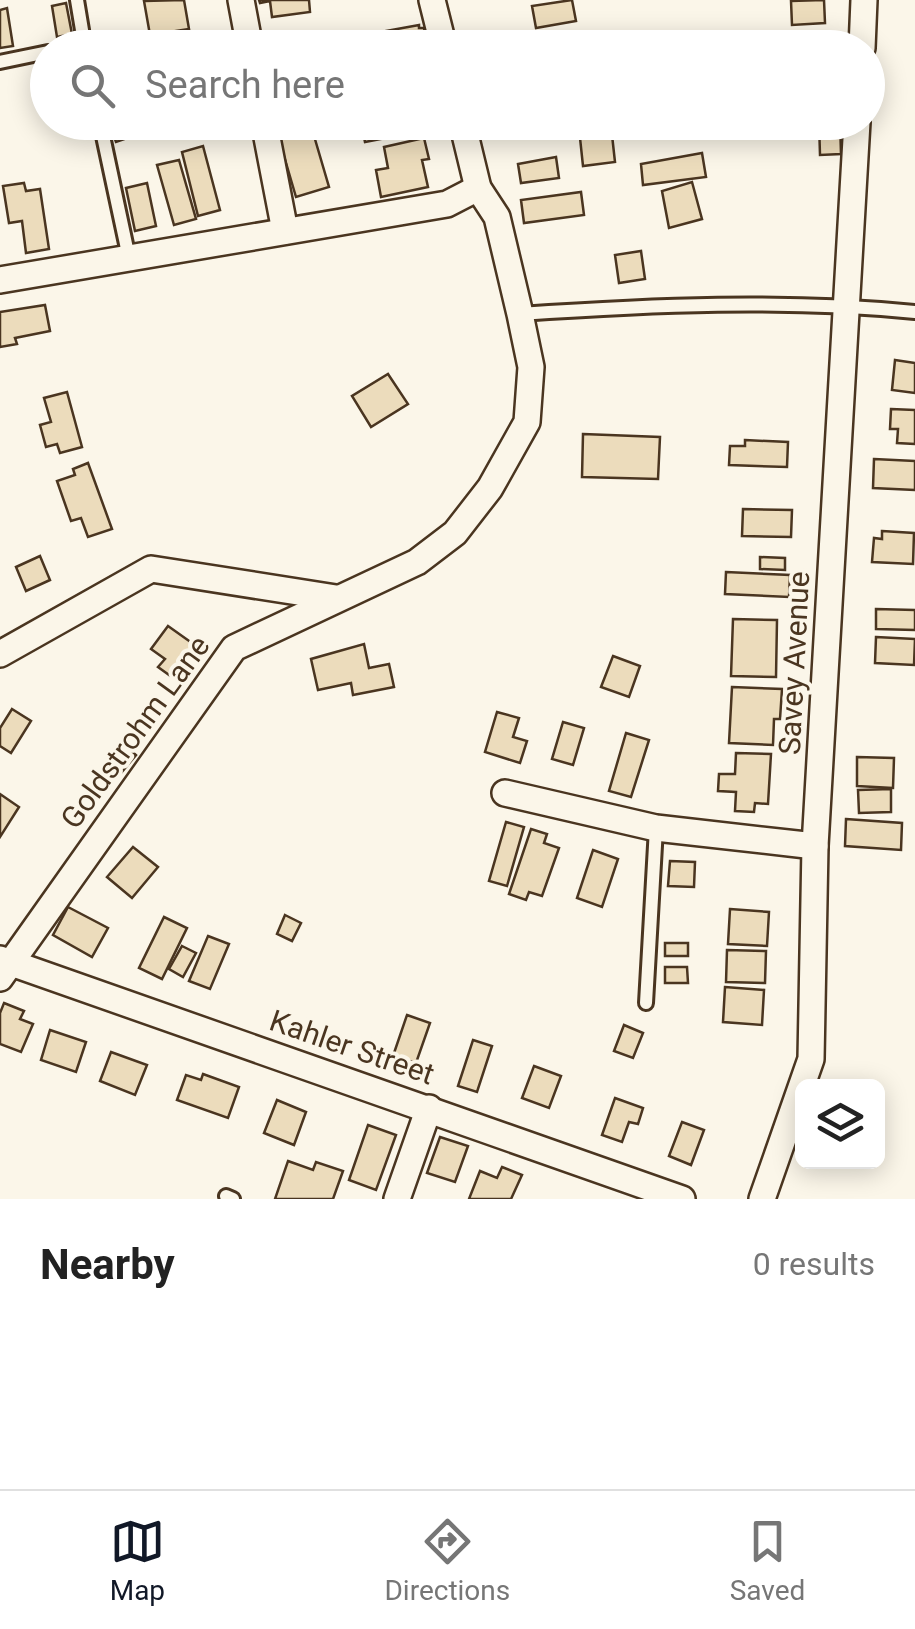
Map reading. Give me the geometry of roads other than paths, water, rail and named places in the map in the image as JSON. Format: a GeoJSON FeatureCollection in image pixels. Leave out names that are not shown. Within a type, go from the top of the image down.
{"type":"FeatureCollection","features":[{"type":"Feature","properties":{"kind":"street"},"geometry":{"type":"LineString","coordinates":[[240,0],[246,30]]}},
{"type":"Feature","properties":{"kind":"street"},"geometry":{"type":"LineString","coordinates":[[432,0],[440,30]]}},
{"type":"Feature","properties":{"kind":"street"},"geometry":{"type":"LineString","coordinates":[[863,30],[864,0]]}},
{"type":"Feature","properties":{"kind":"street"},"geometry":{"type":"LineString","coordinates":[[267,140],[285,231]]}},
{"type":"Feature","properties":{"kind":"street","name":"Goldstrohm Lane"},"geometry":{"type":"LineString","coordinates":[[4,966],[234,648],[418,562],[454,533],[490,488],[527,422],[531,367],[520,314],[497,217],[478,188],[466,140]]}},
{"type":"Feature","properties":{"kind":"street","name":"Savey Avenue"},"geometry":{"type":"LineString","coordinates":[[762,1199],[811,1059],[815,846],[857,140]]}},
{"type":"Feature","properties":{"kind":"street"},"geometry":{"type":"LineString","coordinates":[[0,280],[447,204],[478,188]]}},
{"type":"Feature","properties":{"kind":"street"},"geometry":{"type":"LineString","coordinates":[[0,654],[151,568],[336,598]]}},
{"type":"Feature","properties":{"kind":"street"},"geometry":{"type":"LineString","coordinates":[[505,794],[656,828],[815,846]]}},
{"type":"Feature","properties":{"kind":"street","name":"Kahler Street"},"geometry":{"type":"LineString","coordinates":[[4,966],[429,1108],[682,1199]]}},
{"type":"Feature","properties":{"kind":"street"},"geometry":{"type":"LineString","coordinates":[[398,1199],[429,1108]]}},
{"type":"Feature","properties":{"kind":"lane"},"geometry":{"type":"LineString","coordinates":[[77,0],[80,30]]}},
{"type":"Feature","properties":{"kind":"lane"},"geometry":{"type":"LineString","coordinates":[[0,62],[30,56]]}},
{"type":"Feature","properties":{"kind":"lane"},"geometry":{"type":"LineString","coordinates":[[104,140],[128,258]]}},
{"type":"Feature","properties":{"kind":"lane"},"geometry":{"type":"LineString","coordinates":[[520,314],[666,304],[847,306],[915,312]]}},
{"type":"Feature","properties":{"kind":"lane"},"geometry":{"type":"LineString","coordinates":[[646,1004],[656,828]]}}]}
